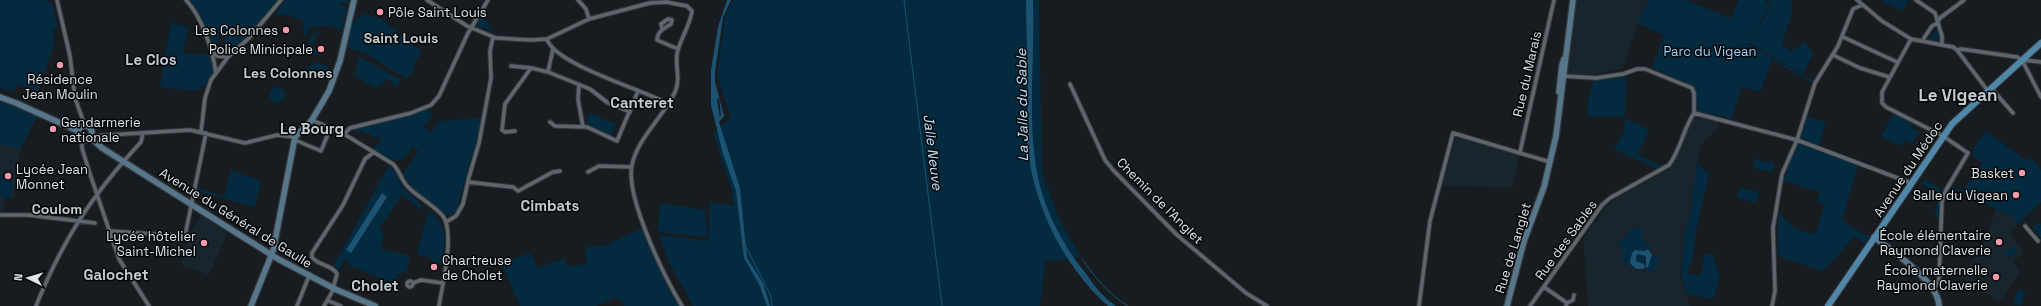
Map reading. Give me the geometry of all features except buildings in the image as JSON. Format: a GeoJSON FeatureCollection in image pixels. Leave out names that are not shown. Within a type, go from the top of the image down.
{"type":"FeatureCollection","features":[{"type":"Feature","properties":{"kind":"main road","name":"Avenue du Médoc"},"geometry":{"type":"LineString","coordinates":[[1828,306],[1943,136],[1960,115],[2041,43]]}},
{"type":"Feature","properties":{"kind":"street"},"geometry":{"type":"LineString","coordinates":[[57,0],[70,56],[75,98],[85,126],[91,129],[91,137]]}},
{"type":"Feature","properties":{"kind":"street"},"geometry":{"type":"LineString","coordinates":[[186,0],[195,12],[212,50],[216,73]]}},
{"type":"Feature","properties":{"kind":"street"},"geometry":{"type":"LineString","coordinates":[[109,231],[185,236],[204,132],[206,92],[216,73],[228,57],[249,38],[281,0]]}},
{"type":"Feature","properties":{"kind":"street"},"geometry":{"type":"LineString","coordinates":[[251,306],[271,255],[295,139],[312,120],[329,91],[338,66],[354,0]]}},
{"type":"Feature","properties":{"kind":"street"},"geometry":{"type":"LineString","coordinates":[[427,0],[470,28],[492,37],[531,40],[547,39],[589,19],[650,3],[666,2],[690,8],[691,15],[678,49],[677,60],[679,81],[674,93],[637,152],[631,167],[632,182],[640,214],[666,279],[682,306]]}},
{"type":"Feature","properties":{"kind":"street"},"geometry":{"type":"LineString","coordinates":[[344,134],[350,128],[411,113],[431,105],[439,96],[470,28],[488,0]]}},
{"type":"Feature","properties":{"kind":"street"},"geometry":{"type":"LineString","coordinates":[[578,0],[586,9],[589,19]]}},
{"type":"Feature","properties":{"kind":"street","name":"Rue du Marais"},"geometry":{"type":"LineString","coordinates":[[1520,152],[1554,0]]}},
{"type":"Feature","properties":{"kind":"street","name":"Rue de Langlet"},"geometry":{"type":"LineString","coordinates":[[1506,306],[1524,242],[1544,187],[1560,103],[1559,91],[1563,76],[1562,66],[1566,54],[1573,0]]}},
{"type":"Feature","properties":{"kind":"street"},"geometry":{"type":"LineString","coordinates":[[1857,0],[1882,21],[1911,39],[1952,46],[1989,89],[2013,113]]}},
{"type":"Feature","properties":{"kind":"street"},"geometry":{"type":"LineString","coordinates":[[1916,0],[1934,12],[1942,36],[1942,44]]}},
{"type":"Feature","properties":{"kind":"street"},"geometry":{"type":"LineString","coordinates":[[1923,4],[1925,0]]}},
{"type":"Feature","properties":{"kind":"street"},"geometry":{"type":"LineString","coordinates":[[1924,38],[1932,26],[1938,23],[1940,18],[1964,0]]}},
{"type":"Feature","properties":{"kind":"street"},"geometry":{"type":"LineString","coordinates":[[1772,306],[1775,291],[1773,228],[1782,174],[1797,140],[1815,83],[1843,37],[1853,10],[1862,5]]}},
{"type":"Feature","properties":{"kind":"street"},"geometry":{"type":"LineString","coordinates":[[662,28],[658,34],[657,40],[678,49]]}},
{"type":"Feature","properties":{"kind":"street"},"geometry":{"type":"LineString","coordinates":[[446,222],[458,214],[465,199],[468,182],[484,125],[491,78],[490,51],[492,37]]}},
{"type":"Feature","properties":{"kind":"street"},"geometry":{"type":"LineString","coordinates":[[1843,37],[1897,62]]}},
{"type":"Feature","properties":{"kind":"street"},"geometry":{"type":"LineString","coordinates":[[547,39],[553,49],[571,61],[668,103]]}},
{"type":"Feature","properties":{"kind":"street"},"geometry":{"type":"LineString","coordinates":[[1911,39],[1889,77],[1881,96],[1884,106],[1943,136],[1968,153],[1944,194],[1940,212],[1939,279],[1933,289]]}},
{"type":"Feature","properties":{"kind":"street"},"geometry":{"type":"LineString","coordinates":[[548,72],[553,49]]}},
{"type":"Feature","properties":{"kind":"street"},"geometry":{"type":"LineString","coordinates":[[1957,50],[1961,49],[2018,57],[2022,60],[2041,62]]}},
{"type":"Feature","properties":{"kind":"street"},"geometry":{"type":"LineString","coordinates":[[212,50],[217,56],[228,57]]}},
{"type":"Feature","properties":{"kind":"street"},"geometry":{"type":"LineString","coordinates":[[1833,55],[1860,68],[1889,77]]}},
{"type":"Feature","properties":{"kind":"street"},"geometry":{"type":"LineString","coordinates":[[2022,60],[2041,97]]}},
{"type":"Feature","properties":{"kind":"street"},"geometry":{"type":"LineString","coordinates":[[511,66],[531,68],[548,72],[590,89],[608,102],[630,112]]}},
{"type":"Feature","properties":{"kind":"street"},"geometry":{"type":"LineString","coordinates":[[515,131],[505,132],[502,130],[506,104],[531,68]]}},
{"type":"Feature","properties":{"kind":"street"},"geometry":{"type":"LineString","coordinates":[[1563,76],[1596,78],[1623,74],[1636,69],[1652,70],[1692,88],[1694,92],[1694,114],[1797,140],[1911,183]]}},
{"type":"Feature","properties":{"kind":"street","name":"Chemin de l'Anglet"},"geometry":{"type":"LineString","coordinates":[[1070,84],[1104,160],[1177,235],[1246,293],[1267,306]]}},
{"type":"Feature","properties":{"kind":"street"},"geometry":{"type":"LineString","coordinates":[[579,85],[578,99],[583,127]]}},
{"type":"Feature","properties":{"kind":"street"},"geometry":{"type":"LineString","coordinates":[[550,122],[555,126],[583,127],[617,141],[638,91]]}},
{"type":"Feature","properties":{"kind":"street"},"geometry":{"type":"LineString","coordinates":[[0,97],[78,131]]}},
{"type":"Feature","properties":{"kind":"street","name":"Rue des Sables"},"geometry":{"type":"LineString","coordinates":[[1530,306],[1602,205],[1610,198],[1669,165],[1687,123],[1694,114]]}},
{"type":"Feature","properties":{"kind":"street"},"geometry":{"type":"LineString","coordinates":[[312,120],[344,134],[397,167],[406,186],[442,215],[446,222],[448,245],[439,306]]}},
{"type":"Feature","properties":{"kind":"street"},"geometry":{"type":"LineString","coordinates":[[78,131],[85,126]]}},
{"type":"Feature","properties":{"kind":"street"},"geometry":{"type":"LineString","coordinates":[[82,140],[87,140],[91,137],[184,130],[204,132],[245,143],[277,135],[295,139],[321,151],[330,129]]}},
{"type":"Feature","properties":{"kind":"street"},"geometry":{"type":"LineString","coordinates":[[78,131],[79,137],[82,140],[82,148],[96,194],[123,268],[149,306]]}},
{"type":"Feature","properties":{"kind":"street"},"geometry":{"type":"LineString","coordinates":[[36,306],[61,250],[78,220],[96,194],[141,142],[143,133]]}},
{"type":"Feature","properties":{"kind":"street"},"geometry":{"type":"LineString","coordinates":[[1419,306],[1430,221],[1453,133],[1549,161]]}},
{"type":"Feature","properties":{"kind":"street","name":"Avenue du Général de Gaulle"},"geometry":{"type":"LineString","coordinates":[[91,137],[102,148],[271,255],[333,289],[375,306]]}},
{"type":"Feature","properties":{"kind":"street"},"geometry":{"type":"LineString","coordinates":[[324,306],[333,289],[337,276],[336,271],[314,260],[312,253],[318,247],[334,215],[343,205],[365,159],[374,152]]}},
{"type":"Feature","properties":{"kind":"street"},"geometry":{"type":"LineString","coordinates":[[588,172],[599,166],[631,167]]}},
{"type":"Feature","properties":{"kind":"street"},"geometry":{"type":"LineString","coordinates":[[468,182],[513,187],[518,191],[552,172],[560,171]]}},
{"type":"Feature","properties":{"kind":"street"},"geometry":{"type":"LineString","coordinates":[[0,215],[28,215],[95,223]]}},
{"type":"Feature","properties":{"kind":"street"},"geometry":{"type":"LineString","coordinates":[[2025,226],[2038,241]]}},
{"type":"Feature","properties":{"kind":"street"},"geometry":{"type":"LineString","coordinates":[[1874,237],[1914,269],[1933,289],[1938,299],[1939,306]]}},
{"type":"Feature","properties":{"kind":"street"},"geometry":{"type":"LineString","coordinates":[[297,306],[309,276]]}},
{"type":"Feature","properties":{"kind":"street"},"geometry":{"type":"LineString","coordinates":[[412,282],[421,280],[442,283]]}},
{"type":"Feature","properties":{"kind":"street"},"geometry":{"type":"LineString","coordinates":[[1544,287],[1566,305],[1573,300],[1574,295]]}},
{"type":"Feature","properties":{"kind":"street"},"geometry":{"type":"LineString","coordinates":[[328,301],[341,306]]}},
{"type":"Feature","properties":{"kind":"shaded area"},"geometry":{"type":"Polygon","coordinates":[[[727,0],[731,0],[723,17],[715,72],[715,82],[724,116],[719,122],[740,188],[747,258],[763,283],[770,306],[767,306],[759,284],[744,258],[736,191],[723,154],[711,105],[711,70],[718,27],[727,0]],[[719,98],[717,100],[720,118],[719,98]]]}},
{"type":"Feature","properties":{"kind":"shaded area"},"geometry":{"type":"Polygon","coordinates":[[[1026,0],[1033,0],[1032,130],[1040,187],[1044,200],[1062,240],[1078,264],[1097,288],[1116,306],[1108,306],[1092,291],[1078,274],[1054,235],[1037,193],[1031,171],[1027,143],[1028,88],[1026,0]]]}},
{"type":"Feature","properties":{"kind":"shaded area"},"geometry":{"type":"Polygon","coordinates":[[[1576,0],[1648,0],[1638,24],[1623,69],[1590,75],[1569,74],[1567,71],[1576,0]]]}},
{"type":"Feature","properties":{"kind":"shaded area","name":"Lycée Jean Monnet"},"geometry":{"type":"Polygon","coordinates":[[[0,101],[37,116],[19,153],[15,198],[5,198],[4,211],[0,211],[0,101]]]}},
{"type":"Feature","properties":{"kind":"shaded area"},"geometry":{"type":"Polygon","coordinates":[[[1701,118],[1718,121],[1718,128],[1700,146],[1691,212],[1685,232],[1680,275],[1690,306],[1588,306],[1583,239],[1606,207],[1616,199],[1672,167],[1693,119],[1701,118]]]}},
{"type":"Feature","properties":{"kind":"shaded area"},"geometry":{"type":"Polygon","coordinates":[[[1458,137],[1520,155],[1512,187],[1442,186],[1455,139],[1458,137]]]}},
{"type":"Feature","properties":{"kind":"shaded area"},"geometry":{"type":"Polygon","coordinates":[[[382,193],[387,197],[351,253],[346,250],[382,193]]]}},
{"type":"Feature","properties":{"kind":"shaded area","name":"École élémentaire Raymond Claverie"},"geometry":{"type":"Polygon","coordinates":[[[1996,210],[2011,216],[2018,224],[2009,234],[2024,252],[2013,262],[2020,271],[2001,302],[1961,278],[1980,248],[1982,248],[1996,210]]]}},
{"type":"Feature","properties":{"kind":"shaded area","name":"Lycée hôtelier Saint-Michel"},"geometry":{"type":"Polygon","coordinates":[[[201,214],[228,231],[209,275],[181,265],[188,231],[191,232],[201,214]]]}},
{"type":"Feature","properties":{"kind":"shaded area"},"geometry":{"type":"Polygon","coordinates":[[[1648,249],[1652,255],[1648,267],[1646,268],[1646,256],[1638,254],[1636,256],[1636,261],[1644,264],[1645,268],[1634,268],[1630,262],[1632,253],[1635,250],[1645,251],[1648,249]]]}},
{"type":"Feature","properties":{"kind":"green space"},"geometry":{"type":"Polygon","coordinates":[[[0,0],[46,0],[52,4],[58,28],[53,28],[54,44],[38,92],[16,84],[13,92],[0,88],[0,0]]]}},
{"type":"Feature","properties":{"kind":"green space"},"geometry":{"type":"Polygon","coordinates":[[[190,0],[278,0],[238,46],[224,55],[218,52],[209,39],[190,0]],[[220,31],[216,47],[223,49],[226,32],[220,31]]]}},
{"type":"Feature","properties":{"kind":"green space"},"geometry":{"type":"Polygon","coordinates":[[[285,0],[349,0],[348,4],[341,2],[340,5],[347,8],[342,30],[325,25],[317,28],[312,26],[308,28],[309,33],[304,36],[303,20],[285,14],[280,16],[276,12],[285,0]]]}},
{"type":"Feature","properties":{"kind":"green space"},"geometry":{"type":"Polygon","coordinates":[[[733,0],[1039,0],[1042,172],[1059,219],[1081,257],[1045,262],[1040,306],[693,306],[670,264],[659,235],[708,241],[710,202],[734,206],[732,190],[713,133],[731,118],[717,75],[725,17],[733,0]]]}},
{"type":"Feature","properties":{"kind":"green space","name":"Parc du Vigean"},"geometry":{"type":"Polygon","coordinates":[[[1648,0],[1686,0],[1731,18],[1739,0],[1764,0],[1770,5],[1748,44],[1813,81],[1812,83],[1772,60],[1760,92],[1741,87],[1732,119],[1698,111],[1695,107],[1696,93],[1694,86],[1652,68],[1664,35],[1638,24],[1648,0]]]}},
{"type":"Feature","properties":{"kind":"green space"},"geometry":{"type":"Polygon","coordinates":[[[1767,0],[1791,0],[1791,17],[1782,45],[1791,51],[1805,42],[1813,54],[1803,74],[1749,43],[1772,4],[1767,0]]]}},
{"type":"Feature","properties":{"kind":"green space"},"geometry":{"type":"Polygon","coordinates":[[[1880,0],[1908,0],[1903,11],[1880,0]]]}},
{"type":"Feature","properties":{"kind":"green space"},"geometry":{"type":"Polygon","coordinates":[[[363,13],[381,19],[422,52],[407,79],[362,51],[361,52],[346,47],[350,22],[354,23],[356,17],[361,18],[363,13]]]}},
{"type":"Feature","properties":{"kind":"green space"},"geometry":{"type":"Polygon","coordinates":[[[482,13],[492,28],[492,31],[476,26],[482,13]]]}},
{"type":"Feature","properties":{"kind":"green space"},"geometry":{"type":"Polygon","coordinates":[[[171,23],[188,27],[183,53],[209,55],[213,72],[206,87],[200,86],[197,91],[160,87],[171,23]]]}},
{"type":"Feature","properties":{"kind":"green space"},"geometry":{"type":"Polygon","coordinates":[[[1933,28],[1937,29],[1939,40],[1925,40],[1926,38],[1929,39],[1936,30],[1933,28]]]}},
{"type":"Feature","properties":{"kind":"green space"},"geometry":{"type":"Polygon","coordinates":[[[319,31],[313,43],[307,46],[310,37],[319,31]]]}},
{"type":"Feature","properties":{"kind":"green space"},"geometry":{"type":"Polygon","coordinates":[[[313,45],[318,53],[317,55],[310,54],[313,45]]]}},
{"type":"Feature","properties":{"kind":"green space"},"geometry":{"type":"Polygon","coordinates":[[[359,57],[401,80],[396,87],[387,79],[377,88],[354,76],[359,57]]]}},
{"type":"Feature","properties":{"kind":"green space"},"geometry":{"type":"Polygon","coordinates":[[[317,62],[329,67],[326,75],[332,78],[330,81],[305,72],[307,67],[317,62]]]}},
{"type":"Feature","properties":{"kind":"green space"},"geometry":{"type":"Polygon","coordinates":[[[1626,77],[1625,117],[1587,116],[1587,108],[1593,81],[1626,77]]]}},
{"type":"Feature","properties":{"kind":"green space"},"geometry":{"type":"Polygon","coordinates":[[[274,87],[280,87],[285,92],[283,101],[280,103],[274,103],[269,98],[269,92],[274,87]]]}},
{"type":"Feature","properties":{"kind":"green space"},"geometry":{"type":"Polygon","coordinates":[[[0,101],[37,116],[21,148],[0,144],[0,101]]]}},
{"type":"Feature","properties":{"kind":"green space"},"geometry":{"type":"Polygon","coordinates":[[[428,108],[433,116],[424,127],[431,133],[418,151],[413,147],[402,160],[392,160],[373,149],[381,139],[378,136],[375,138],[368,133],[366,134],[360,130],[358,133],[353,129],[413,114],[428,108]]]}},
{"type":"Feature","properties":{"kind":"green space"},"geometry":{"type":"Polygon","coordinates":[[[590,113],[616,124],[611,137],[585,124],[590,113]]]}},
{"type":"Feature","properties":{"kind":"green space"},"geometry":{"type":"Polygon","coordinates":[[[1893,114],[1913,123],[1911,128],[1919,132],[1911,144],[1905,140],[1901,146],[1881,137],[1893,114]]]}},
{"type":"Feature","properties":{"kind":"green space"},"geometry":{"type":"Polygon","coordinates":[[[1807,117],[1826,122],[1819,146],[1800,139],[1807,117]]]}},
{"type":"Feature","properties":{"kind":"green space"},"geometry":{"type":"Polygon","coordinates":[[[481,118],[479,134],[456,211],[452,215],[444,214],[412,189],[403,174],[439,121],[481,118]]]}},
{"type":"Feature","properties":{"kind":"green space"},"geometry":{"type":"Polygon","coordinates":[[[1625,119],[1649,129],[1638,155],[1663,166],[1658,169],[1614,149],[1624,131],[1625,119]]]}},
{"type":"Feature","properties":{"kind":"green space"},"geometry":{"type":"Polygon","coordinates":[[[1986,131],[2027,161],[2031,157],[2041,170],[2041,202],[2018,224],[2011,216],[1949,187],[1951,185],[1962,191],[1983,163],[1973,156],[1972,152],[1976,149],[1974,148],[1986,131]]]}},
{"type":"Feature","properties":{"kind":"green space"},"geometry":{"type":"Polygon","coordinates":[[[1800,144],[1858,165],[1842,220],[1865,236],[1872,234],[1865,244],[1854,236],[1823,271],[1778,256],[1778,212],[1795,229],[1815,234],[1825,205],[1817,202],[1820,192],[1783,181],[1796,145],[1800,144]]]}},
{"type":"Feature","properties":{"kind":"green space"},"geometry":{"type":"Polygon","coordinates":[[[1755,159],[1774,163],[1773,172],[1753,168],[1755,159]]]}},
{"type":"Feature","properties":{"kind":"green space"},"geometry":{"type":"Polygon","coordinates":[[[1698,164],[1709,173],[1697,226],[1693,255],[1687,274],[1701,275],[1704,255],[1712,253],[1720,277],[1713,299],[1693,295],[1688,296],[1681,275],[1685,232],[1691,212],[1694,182],[1698,164]]]}},
{"type":"Feature","properties":{"kind":"green space"},"geometry":{"type":"Polygon","coordinates":[[[389,165],[397,174],[402,187],[422,205],[421,210],[402,195],[379,229],[384,233],[381,249],[410,256],[406,274],[404,271],[396,276],[397,279],[391,283],[349,265],[350,262],[344,259],[339,271],[334,265],[389,165]]]}},
{"type":"Feature","properties":{"kind":"green space"},"geometry":{"type":"Polygon","coordinates":[[[231,171],[261,180],[255,207],[196,191],[197,188],[224,196],[231,171]]]}},
{"type":"Feature","properties":{"kind":"green space"},"geometry":{"type":"Polygon","coordinates":[[[0,175],[12,175],[11,198],[0,197],[0,175]]]}},
{"type":"Feature","properties":{"kind":"green space"},"geometry":{"type":"Polygon","coordinates":[[[1925,179],[1942,190],[1938,218],[1935,217],[1938,195],[1922,184],[1925,179]]]}},
{"type":"Feature","properties":{"kind":"green space"},"geometry":{"type":"Polygon","coordinates":[[[1739,188],[1759,192],[1756,203],[1737,198],[1739,188]]]}},
{"type":"Feature","properties":{"kind":"green space"},"geometry":{"type":"Polygon","coordinates":[[[660,203],[705,210],[707,237],[658,232],[660,203]]]}},
{"type":"Feature","properties":{"kind":"green space"},"geometry":{"type":"Polygon","coordinates":[[[429,210],[443,228],[444,241],[442,264],[432,262],[432,258],[417,254],[429,210]]]}},
{"type":"Feature","properties":{"kind":"green space"},"geometry":{"type":"Polygon","coordinates":[[[2038,222],[2041,225],[2041,238],[2032,227],[2038,222]]]}},
{"type":"Feature","properties":{"kind":"green space"},"geometry":{"type":"Polygon","coordinates":[[[1643,227],[1641,237],[1652,249],[1638,250],[1632,253],[1630,262],[1626,265],[1621,259],[1623,251],[1618,241],[1627,237],[1631,229],[1643,227]]]}},
{"type":"Feature","properties":{"kind":"green space"},"geometry":{"type":"Polygon","coordinates":[[[642,228],[667,286],[679,306],[623,306],[624,302],[617,297],[596,306],[520,306],[501,263],[530,253],[538,268],[565,258],[566,266],[587,264],[585,247],[606,245],[642,228]]]}},
{"type":"Feature","properties":{"kind":"green space"},"geometry":{"type":"Polygon","coordinates":[[[2012,246],[2017,251],[2009,258],[2004,253],[2012,246]]]}},
{"type":"Feature","properties":{"kind":"green space"},"geometry":{"type":"Polygon","coordinates":[[[1639,254],[1643,254],[1645,255],[1645,263],[1639,264],[1636,261],[1636,257],[1639,254]]]}},
{"type":"Feature","properties":{"kind":"green space"},"geometry":{"type":"Polygon","coordinates":[[[1652,255],[1658,255],[1660,258],[1656,269],[1647,272],[1646,268],[1652,255]]]}},
{"type":"Feature","properties":{"kind":"green space"},"geometry":{"type":"Polygon","coordinates":[[[2018,290],[2026,292],[2021,306],[2013,305],[2018,290]]]}},
{"type":"Feature","properties":{"kind":"waterway","name":"Jalle Neuve"},"geometry":{"type":"LineString","coordinates":[[904,0],[942,306]]}},
{"type":"Feature","properties":{"kind":"waterway"},"geometry":{"type":"LineString","coordinates":[[745,245],[771,296],[772,306]]}},
{"type":"Feature","properties":{"kind":"waterway"},"geometry":{"type":"LineString","coordinates":[[1082,259],[1108,291],[1128,306]]}},
{"type":"Feature","properties":{"kind":"place","name":"Pôle Saint Louis"},"geometry":{"type":"Point","coordinates":[380,12]}},
{"type":"Feature","properties":{"kind":"place","name":"Les Colonnes"},"geometry":{"type":"Point","coordinates":[286,30]}},
{"type":"Feature","properties":{"kind":"place","name":"Police Minicipale"},"geometry":{"type":"Point","coordinates":[321,49]}},
{"type":"Feature","properties":{"kind":"place","name":"Résidence Jean Moulin"},"geometry":{"type":"Point","coordinates":[60,65]}},
{"type":"Feature","properties":{"kind":"place","name":"Gendarmerie nationale"},"geometry":{"type":"Point","coordinates":[53,129]}},
{"type":"Feature","properties":{"kind":"place","name":"Basket"},"geometry":{"type":"Point","coordinates":[2022,173]}},
{"type":"Feature","properties":{"kind":"place","name":"Lycée Jean Monnet"},"geometry":{"type":"Point","coordinates":[8,176]}},
{"type":"Feature","properties":{"kind":"place","name":"Salle du Vigean"},"geometry":{"type":"Point","coordinates":[2016,195]}},
{"type":"Feature","properties":{"kind":"place","name":"École élémentaire Raymond Claverie"},"geometry":{"type":"Point","coordinates":[1999,242]}},
{"type":"Feature","properties":{"kind":"place","name":"Lycée hôtelier Saint-Michel"},"geometry":{"type":"Point","coordinates":[204,243]}},
{"type":"Feature","properties":{"kind":"place","name":"Chartreuse de Cholet"},"geometry":{"type":"Point","coordinates":[434,267]}},
{"type":"Feature","properties":{"kind":"place","name":"École maternelle Raymond Claverie"},"geometry":{"type":"Point","coordinates":[1996,277]}},
{"type":"Feature","properties":{"kind":"district","name":"Saint Louis"},"geometry":{"type":"Point","coordinates":[401,38]}},
{"type":"Feature","properties":{"kind":"district","name":"Le Clos"},"geometry":{"type":"Point","coordinates":[151,59]}},
{"type":"Feature","properties":{"kind":"district","name":"Les Colonnes"},"geometry":{"type":"Point","coordinates":[288,73]}},
{"type":"Feature","properties":{"kind":"district","name":"Le Vigean"},"geometry":{"type":"Point","coordinates":[1958,95]}},
{"type":"Feature","properties":{"kind":"district","name":"Canteret"},"geometry":{"type":"Point","coordinates":[642,102]}},
{"type":"Feature","properties":{"kind":"district","name":"Le Bourg"},"geometry":{"type":"Point","coordinates":[312,128]}},
{"type":"Feature","properties":{"kind":"district","name":"Cimbats"},"geometry":{"type":"Point","coordinates":[550,205]}},
{"type":"Feature","properties":{"kind":"district","name":"Coulom"},"geometry":{"type":"Point","coordinates":[57,209]}},
{"type":"Feature","properties":{"kind":"district","name":"Galochet"},"geometry":{"type":"Point","coordinates":[116,274]}},
{"type":"Feature","properties":{"kind":"district","name":"Cholet"},"geometry":{"type":"Point","coordinates":[375,285]}},
{"type":"Feature","properties":{"kind":"water label","name":"La Jalle du Sable"},"geometry":{"type":"Point","coordinates":[1022,105]}}]}
